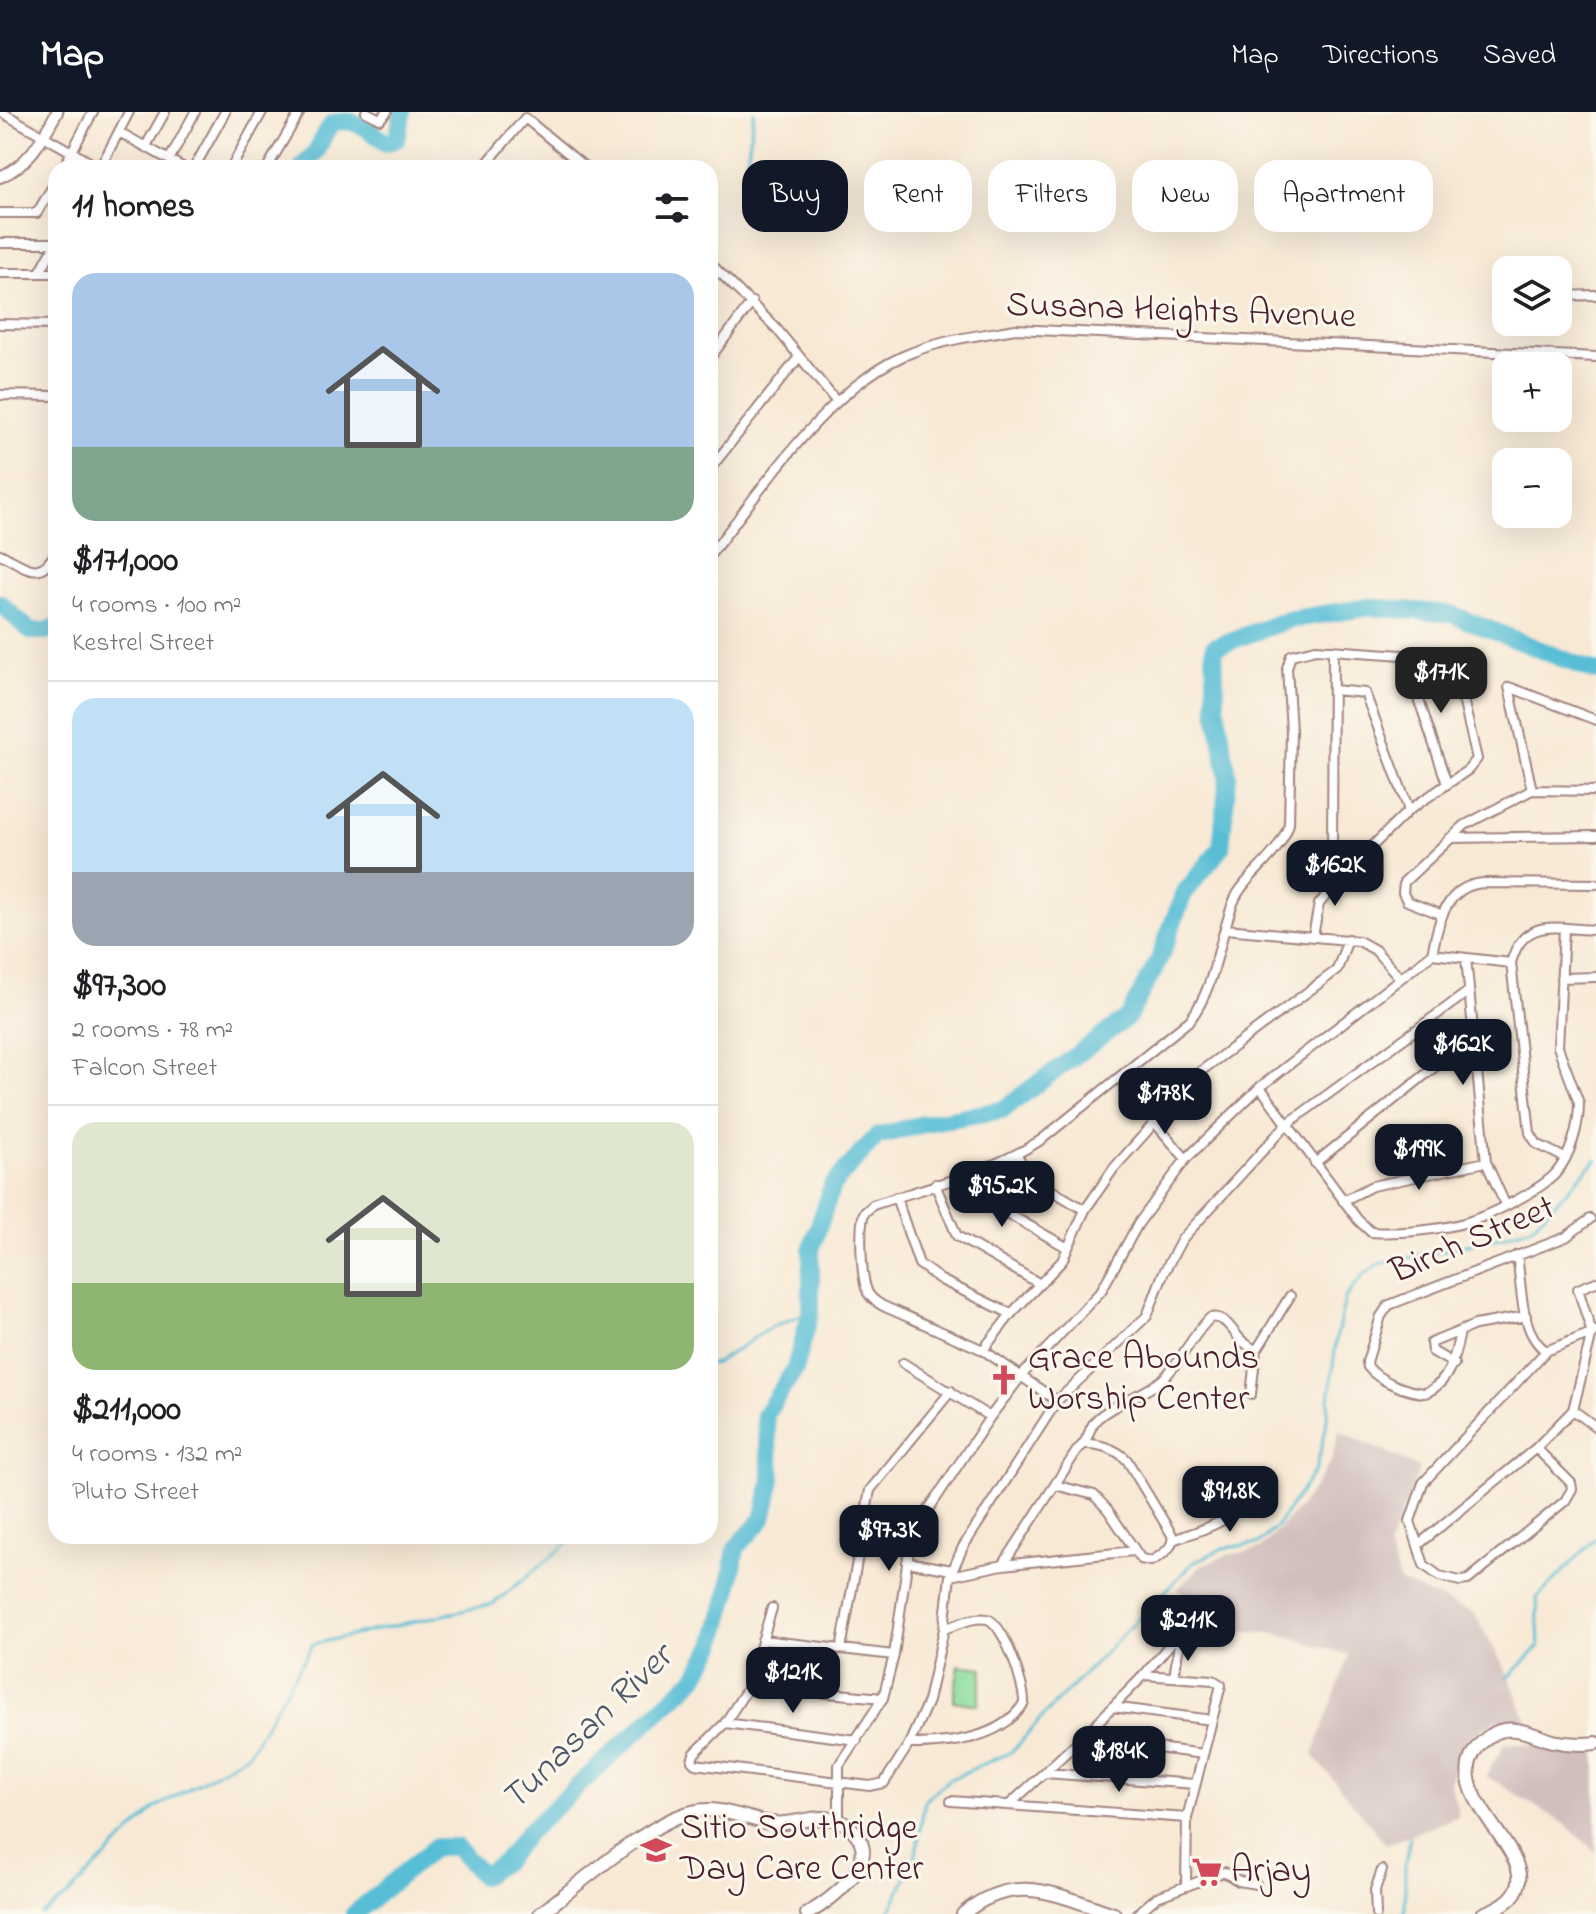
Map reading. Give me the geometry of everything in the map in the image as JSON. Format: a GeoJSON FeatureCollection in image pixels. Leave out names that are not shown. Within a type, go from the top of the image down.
{"type":"FeatureCollection","features":[{"type":"Feature","properties":{"kind":"main road"},"geometry":{"type":"LineString","coordinates":[[1483,1914],[1510,1902],[1516,1895],[1518,1869],[1511,1852],[1470,1789],[1470,1767],[1476,1750],[1489,1736],[1513,1729],[1568,1744],[1596,1743]]}},
{"type":"Feature","properties":{"kind":"main road"},"geometry":{"type":"LineString","coordinates":[[540,1914],[653,1829],[680,1815],[706,1809],[731,1812],[771,1824],[818,1818],[839,1821],[852,1829],[860,1839],[861,1861],[854,1876],[807,1914]]}},
{"type":"Feature","properties":{"kind":"main road"},"geometry":{"type":"LineString","coordinates":[[963,1914],[986,1898],[1014,1889],[1049,1893],[1114,1914]]}},
{"type":"Feature","properties":{"kind":"street"},"geometry":{"type":"LineString","coordinates":[[0,177],[25,161],[57,112]]}},
{"type":"Feature","properties":{"kind":"street"},"geometry":{"type":"LineString","coordinates":[[67,160],[93,112]]}},
{"type":"Feature","properties":{"kind":"street"},"geometry":{"type":"LineString","coordinates":[[104,160],[129,112]]}},
{"type":"Feature","properties":{"kind":"street"},"geometry":{"type":"LineString","coordinates":[[146,146],[165,112]]}},
{"type":"Feature","properties":{"kind":"street"},"geometry":{"type":"LineString","coordinates":[[119,132],[169,160],[195,112]]}},
{"type":"Feature","properties":{"kind":"street"},"geometry":{"type":"LineString","coordinates":[[198,160],[225,112]]}},
{"type":"Feature","properties":{"kind":"street"},"geometry":{"type":"LineString","coordinates":[[235,160],[262,112]]}},
{"type":"Feature","properties":{"kind":"street"},"geometry":{"type":"LineString","coordinates":[[272,160],[300,112]]}},
{"type":"Feature","properties":{"kind":"street"},"geometry":{"type":"LineString","coordinates":[[366,112],[380,119],[387,112]]}},
{"type":"Feature","properties":{"kind":"street"},"geometry":{"type":"LineString","coordinates":[[5,113],[86,160]]}},
{"type":"Feature","properties":{"kind":"street"},"geometry":{"type":"LineString","coordinates":[[490,160],[525,118],[573,160]]}},
{"type":"Feature","properties":{"kind":"street"},"geometry":{"type":"LineString","coordinates":[[0,213],[37,213],[48,194]]}},
{"type":"Feature","properties":{"kind":"street"},"geometry":{"type":"LineString","coordinates":[[0,243],[48,243]]}},
{"type":"Feature","properties":{"kind":"street"},"geometry":{"type":"LineString","coordinates":[[40,272],[48,258]]}},
{"type":"Feature","properties":{"kind":"street"},"geometry":{"type":"LineString","coordinates":[[718,270],[752,302],[836,401]]}},
{"type":"Feature","properties":{"kind":"street"},"geometry":{"type":"LineString","coordinates":[[0,273],[48,272]]}},
{"type":"Feature","properties":{"kind":"street"},"geometry":{"type":"LineString","coordinates":[[1572,296],[1596,295]]}},
{"type":"Feature","properties":{"kind":"street"},"geometry":{"type":"LineString","coordinates":[[718,347],[752,302]]}},
{"type":"Feature","properties":{"kind":"street"},"geometry":{"type":"LineString","coordinates":[[0,324],[48,325]]}},
{"type":"Feature","properties":{"kind":"street","name":"Susana Heights Avenue"},"geometry":{"type":"LineString","coordinates":[[718,545],[814,424],[836,401],[874,373],[911,352],[958,338],[1016,329],[1596,357]]}},
{"type":"Feature","properties":{"kind":"street"},"geometry":{"type":"LineString","coordinates":[[718,459],[799,357]]}},
{"type":"Feature","properties":{"kind":"street"},"geometry":{"type":"LineString","coordinates":[[0,395],[48,396]]}},
{"type":"Feature","properties":{"kind":"street"},"geometry":{"type":"LineString","coordinates":[[0,554],[32,570],[41,571],[48,566]]}},
{"type":"Feature","properties":{"kind":"street"},"geometry":{"type":"LineString","coordinates":[[1057,1401],[983,1350],[870,1298],[865,1285],[864,1213],[873,1205],[1017,1155],[1041,1140],[1190,1020],[1201,1007],[1236,895],[1276,850],[1289,824],[1291,731],[1287,668],[1291,655],[1316,649],[1446,658],[1454,664],[1477,759],[1468,770],[1409,810],[1344,874],[1319,904],[1313,936]]}},
{"type":"Feature","properties":{"kind":"street"},"geometry":{"type":"LineString","coordinates":[[1333,650],[1332,850],[1344,874]]}},
{"type":"Feature","properties":{"kind":"street"},"geometry":{"type":"LineString","coordinates":[[1404,655],[1447,784]]}},
{"type":"Feature","properties":{"kind":"street"},"geometry":{"type":"LineString","coordinates":[[1532,790],[1509,687],[1596,720]]}},
{"type":"Feature","properties":{"kind":"street"},"geometry":{"type":"LineString","coordinates":[[1334,690],[1365,693],[1409,810]]}},
{"type":"Feature","properties":{"kind":"street"},"geometry":{"type":"LineString","coordinates":[[1440,914],[1407,901],[1403,893],[1404,882],[1465,825],[1532,790],[1596,791]]}},
{"type":"Feature","properties":{"kind":"street"},"geometry":{"type":"LineString","coordinates":[[1449,838],[1596,836]]}},
{"type":"Feature","properties":{"kind":"street"},"geometry":{"type":"LineString","coordinates":[[839,1821],[839,1765],[883,1698],[894,1655],[911,1536],[990,1417],[1022,1375],[1101,1291],[1138,1224],[1186,1159],[1260,1087],[1432,954],[1440,914],[1461,891],[1474,884],[1596,884]]}},
{"type":"Feature","properties":{"kind":"street"},"geometry":{"type":"LineString","coordinates":[[1225,929],[1348,939],[1368,944],[1400,978]]}},
{"type":"Feature","properties":{"kind":"street"},"geometry":{"type":"LineString","coordinates":[[1260,1087],[1343,1201],[1364,1228],[1371,1232],[1465,1223],[1505,1204],[1545,1183],[1565,1158],[1573,1140],[1579,1103],[1558,1047],[1564,929]]}},
{"type":"Feature","properties":{"kind":"street"},"geometry":{"type":"LineString","coordinates":[[1565,1158],[1537,1144],[1530,1133],[1511,963],[1518,944],[1531,930],[1596,930]]}},
{"type":"Feature","properties":{"kind":"street"},"geometry":{"type":"LineString","coordinates":[[983,1350],[1011,1314],[1054,1271],[1098,1188],[1201,1071],[1335,972],[1342,961],[1348,939]]}},
{"type":"Feature","properties":{"kind":"street"},"geometry":{"type":"LineString","coordinates":[[1432,954],[1511,963]]}},
{"type":"Feature","properties":{"kind":"street"},"geometry":{"type":"LineString","coordinates":[[1466,958],[1486,1162],[1505,1204]]}},
{"type":"Feature","properties":{"kind":"street"},"geometry":{"type":"LineString","coordinates":[[1561,978],[1596,977]]}},
{"type":"Feature","properties":{"kind":"street"},"geometry":{"type":"LineString","coordinates":[[772,1608],[749,1686],[725,1723],[694,1754],[695,1764],[879,1786],[887,1779],[909,1744],[928,1701],[944,1629],[951,1573],[963,1547],[1057,1401],[1147,1316],[1163,1274],[1182,1239],[1286,1125],[1469,991]]}},
{"type":"Feature","properties":{"kind":"street"},"geometry":{"type":"LineString","coordinates":[[1315,1163],[1446,1058],[1475,1052]]}},
{"type":"Feature","properties":{"kind":"street"},"geometry":{"type":"LineString","coordinates":[[1155,1123],[1186,1159]]}},
{"type":"Feature","properties":{"kind":"street"},"geometry":{"type":"LineString","coordinates":[[1017,1155],[1029,1177],[1085,1210]]}},
{"type":"Feature","properties":{"kind":"street"},"geometry":{"type":"LineString","coordinates":[[1343,1201],[1372,1186],[1486,1162]]}},
{"type":"Feature","properties":{"kind":"street"},"geometry":{"type":"LineString","coordinates":[[978,1171],[993,1205],[1068,1248]]}},
{"type":"Feature","properties":{"kind":"street"},"geometry":{"type":"LineString","coordinates":[[935,1184],[957,1236],[1040,1284]]}},
{"type":"Feature","properties":{"kind":"street"},"geometry":{"type":"LineString","coordinates":[[896,1197],[919,1264],[932,1275],[1011,1314]]}},
{"type":"Feature","properties":{"kind":"street","name":"Birch Street"},"geometry":{"type":"LineString","coordinates":[[1454,1364],[1438,1385],[1425,1393],[1408,1390],[1371,1372],[1367,1362],[1384,1309],[1566,1237],[1590,1219]]}},
{"type":"Feature","properties":{"kind":"street"},"geometry":{"type":"LineString","coordinates":[[1517,1255],[1532,1336],[1546,1351]]}},
{"type":"Feature","properties":{"kind":"street"},"geometry":{"type":"LineString","coordinates":[[1418,1545],[1536,1448],[1573,1410],[1594,1332],[1578,1289],[1596,1282]]}},
{"type":"Feature","properties":{"kind":"street"},"geometry":{"type":"LineString","coordinates":[[1251,1394],[1256,1351],[1290,1296]]}},
{"type":"Feature","properties":{"kind":"street"},"geometry":{"type":"LineString","coordinates":[[1460,1332],[1454,1364],[1438,1356],[1430,1347],[1436,1340],[1475,1325],[1526,1316]]}},
{"type":"Feature","properties":{"kind":"street"},"geometry":{"type":"LineString","coordinates":[[1003,1565],[1078,1449],[1085,1444],[1094,1420],[1163,1379],[1210,1318],[1223,1320],[1256,1351]]}},
{"type":"Feature","properties":{"kind":"street"},"geometry":{"type":"LineString","coordinates":[[1536,1448],[1567,1478],[1572,1489],[1569,1495],[1468,1580],[1439,1576],[1424,1565],[1410,1517],[1425,1479],[1546,1351],[1594,1332]]}},
{"type":"Feature","properties":{"kind":"street"},"geometry":{"type":"LineString","coordinates":[[903,1363],[990,1417]]}},
{"type":"Feature","properties":{"kind":"street"},"geometry":{"type":"LineString","coordinates":[[841,1649],[870,1490],[951,1391]]}},
{"type":"Feature","properties":{"kind":"street"},"geometry":{"type":"LineString","coordinates":[[1573,1410],[1596,1427]]}},
{"type":"Feature","properties":{"kind":"street"},"geometry":{"type":"LineString","coordinates":[[1085,1444],[1124,1456],[1173,1540]]}},
{"type":"Feature","properties":{"kind":"street"},"geometry":{"type":"LineString","coordinates":[[1055,1485],[1094,1495],[1108,1510],[1134,1551],[1141,1559],[1151,1561],[1162,1555],[1173,1540],[1230,1517],[1240,1504],[1238,1498]]}},
{"type":"Feature","properties":{"kind":"street"},"geometry":{"type":"LineString","coordinates":[[907,1562],[951,1573],[1134,1551]]}},
{"type":"Feature","properties":{"kind":"street"},"geometry":{"type":"LineString","coordinates":[[1009,1805],[1144,1675],[1197,1612]]}},
{"type":"Feature","properties":{"kind":"street"},"geometry":{"type":"LineString","coordinates":[[909,1744],[933,1744],[984,1734],[1005,1721],[1024,1703],[1025,1696],[1008,1646],[996,1625],[989,1619],[980,1618],[944,1629]]}},
{"type":"Feature","properties":{"kind":"street"},"geometry":{"type":"LineString","coordinates":[[1174,1677],[1181,1630]]}},
{"type":"Feature","properties":{"kind":"street"},"geometry":{"type":"LineString","coordinates":[[762,1640],[894,1655]]}},
{"type":"Feature","properties":{"kind":"street"},"geometry":{"type":"LineString","coordinates":[[1144,1675],[1213,1680],[1221,1685],[1187,1818],[1186,1884]]}},
{"type":"Feature","properties":{"kind":"street"},"geometry":{"type":"LineString","coordinates":[[749,1686],[883,1698]]}},
{"type":"Feature","properties":{"kind":"street"},"geometry":{"type":"LineString","coordinates":[[1112,1707],[1212,1720]]}},
{"type":"Feature","properties":{"kind":"street"},"geometry":{"type":"LineString","coordinates":[[725,1723],[857,1740]]}},
{"type":"Feature","properties":{"kind":"street"},"geometry":{"type":"LineString","coordinates":[[1082,1738],[1203,1754]]}},
{"type":"Feature","properties":{"kind":"street"},"geometry":{"type":"LineString","coordinates":[[1045,1773],[1195,1784]]}},
{"type":"Feature","properties":{"kind":"street"},"geometry":{"type":"LineString","coordinates":[[951,1801],[1187,1818]]}},
{"type":"Feature","properties":{"kind":"street"},"geometry":{"type":"LineString","coordinates":[[1376,1914],[1375,1890],[1382,1870]]}},
{"type":"Feature","properties":{"kind":"street"},"geometry":{"type":"LineString","coordinates":[[1137,1914],[1157,1897],[1224,1872],[1239,1881],[1256,1884]]}},
{"type":"Feature","properties":{"kind":"shaded area"},"geometry":{"type":"Polygon","coordinates":[[[1339,1431],[1420,1468],[1388,1547],[1400,1582],[1474,1613],[1508,1674],[1528,1723],[1497,1719],[1469,1738],[1456,1759],[1450,1783],[1459,1816],[1386,1844],[1313,1755],[1349,1655],[1277,1633],[1226,1632],[1177,1589],[1203,1564],[1227,1555],[1260,1549],[1301,1506],[1331,1462],[1339,1431]]]}},
{"type":"Feature","properties":{"kind":"shaded area"},"geometry":{"type":"Polygon","coordinates":[[[1505,1743],[1569,1748],[1573,1756],[1579,1754],[1579,1750],[1596,1748],[1596,1853],[1565,1824],[1486,1776],[1505,1743]]]}},
{"type":"Feature","properties":{"kind":"green space"},"geometry":{"type":"Polygon","coordinates":[[[959,1665],[983,1668],[978,1705],[953,1701],[959,1665]]]}},
{"type":"Feature","properties":{"kind":"waterway"},"geometry":{"type":"LineString","coordinates":[[309,160],[333,123],[355,123],[386,143],[397,139],[403,112]]}},
{"type":"Feature","properties":{"kind":"waterway"},"geometry":{"type":"LineString","coordinates":[[747,160],[754,112]]}},
{"type":"Feature","properties":{"kind":"waterway"},"geometry":{"type":"LineString","coordinates":[[0,603],[30,631],[48,630]]}},
{"type":"Feature","properties":{"kind":"waterway","name":"Tunasan River"},"geometry":{"type":"LineString","coordinates":[[354,1914],[435,1847],[456,1847],[482,1876],[504,1862],[528,1832],[695,1678],[714,1645],[729,1591],[736,1548],[763,1519],[772,1479],[765,1415],[795,1369],[811,1311],[811,1250],[832,1186],[877,1136],[931,1122],[1002,1110],[1128,1017],[1159,960],[1184,893],[1221,848],[1228,776],[1216,706],[1214,647],[1287,620],[1370,607],[1451,614],[1596,672]]}},
{"type":"Feature","properties":{"kind":"waterway"},"geometry":{"type":"LineString","coordinates":[[888,1914],[915,1859],[925,1800],[948,1780],[1013,1751],[1047,1712],[1193,1563],[1223,1548],[1258,1544],[1277,1526],[1316,1469],[1326,1428],[1336,1340],[1345,1298],[1363,1275],[1379,1264],[1490,1240],[1532,1227],[1596,1160]]}},
{"type":"Feature","properties":{"kind":"waterway"},"geometry":{"type":"LineString","coordinates":[[718,1362],[771,1327],[811,1311]]}},
{"type":"Feature","properties":{"kind":"waterway"},"geometry":{"type":"LineString","coordinates":[[1508,1678],[1539,1647],[1537,1598],[1596,1538]]}},
{"type":"Feature","properties":{"kind":"waterway"},"geometry":{"type":"LineString","coordinates":[[42,1914],[66,1897],[155,1808],[248,1754],[313,1644],[493,1604],[567,1544]]}},
{"type":"Feature","properties":{"kind":"waterway"},"geometry":{"type":"LineString","coordinates":[[1405,1914],[1405,1864],[1410,1837]]}},
{"type":"Feature","properties":{"kind":"place","name":"Grace Abounds Worship Center"},"geometry":{"type":"Point","coordinates":[1004,1380]}},
{"type":"Feature","properties":{"kind":"place","name":"Sitio Southridge Day Care Center"},"geometry":{"type":"Point","coordinates":[656,1850]}},
{"type":"Feature","properties":{"kind":"place","name":"Arjay"},"geometry":{"type":"Point","coordinates":[1207,1872]}}]}
